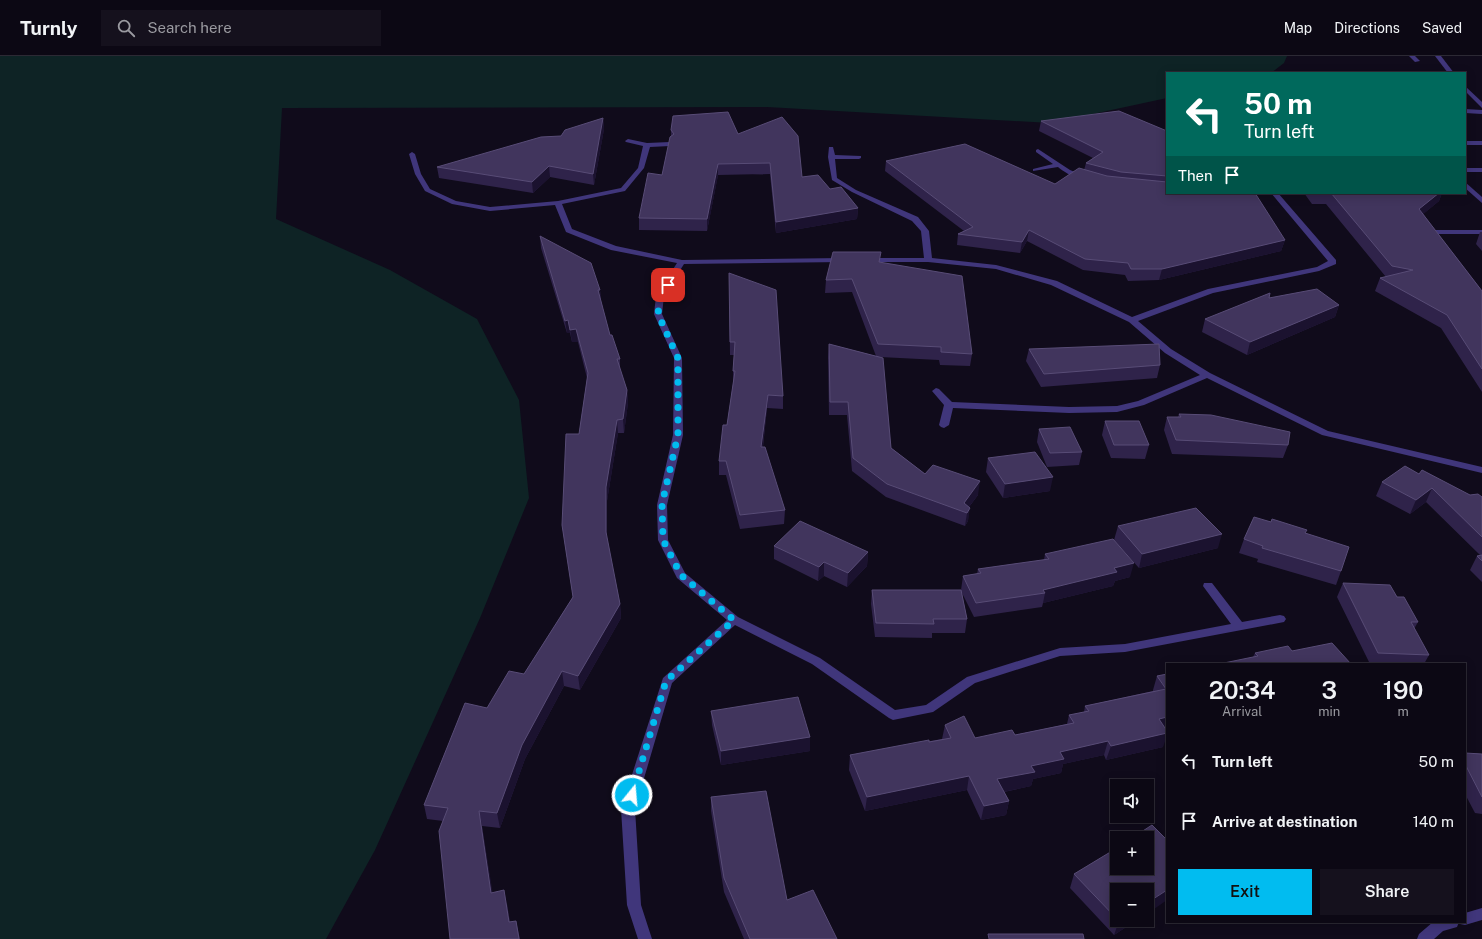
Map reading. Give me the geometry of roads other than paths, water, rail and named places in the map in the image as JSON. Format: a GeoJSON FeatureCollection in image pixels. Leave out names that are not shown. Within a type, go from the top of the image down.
{"type":"FeatureCollection","features":[{"type":"Feature","properties":{"kind":"street"},"geometry":{"type":"LineString","coordinates":[[1412,56],[1417,61]]}},
{"type":"Feature","properties":{"kind":"street"},"geometry":{"type":"LineString","coordinates":[[1438,56],[1450,72]]}},
{"type":"Feature","properties":{"kind":"street"},"geometry":{"type":"LineString","coordinates":[[1466,89],[1482,106]]}},
{"type":"Feature","properties":{"kind":"street"},"geometry":{"type":"LineString","coordinates":[[1466,111],[1482,112]]}},
{"type":"Feature","properties":{"kind":"street"},"geometry":{"type":"LineString","coordinates":[[628,141],[647,145],[670,144]]}},
{"type":"Feature","properties":{"kind":"street"},"geometry":{"type":"LineString","coordinates":[[1466,143],[1482,143]]}},
{"type":"Feature","properties":{"kind":"street"},"geometry":{"type":"LineString","coordinates":[[412,154],[418,174],[427,190],[454,203],[490,209],[558,203],[623,190],[641,168],[647,145]]}},
{"type":"Feature","properties":{"kind":"street"},"geometry":{"type":"LineString","coordinates":[[831,148],[834,179],[854,191],[915,219],[925,231],[928,260]]}},
{"type":"Feature","properties":{"kind":"street"},"geometry":{"type":"LineString","coordinates":[[1038,152],[1058,165],[1080,176],[1093,180]]}},
{"type":"Feature","properties":{"kind":"street"},"geometry":{"type":"LineString","coordinates":[[831,157],[859,157]]}},
{"type":"Feature","properties":{"kind":"street"},"geometry":{"type":"LineString","coordinates":[[1035,170],[1058,165]]}},
{"type":"Feature","properties":{"kind":"street"},"geometry":{"type":"LineString","coordinates":[[1466,170],[1482,170]]}},
{"type":"Feature","properties":{"kind":"street"},"geometry":{"type":"LineString","coordinates":[[1466,185],[1482,201]]}},
{"type":"Feature","properties":{"kind":"street"},"geometry":{"type":"LineString","coordinates":[[1132,320],[1211,291],[1319,268],[1333,262],[1275,194]]}},
{"type":"Feature","properties":{"kind":"street"},"geometry":{"type":"LineString","coordinates":[[558,203],[569,230],[614,248],[682,262],[928,260],[996,267],[1054,282],[1132,320],[1168,350],[1207,375],[1325,433],[1482,470]]}},
{"type":"Feature","properties":{"kind":"street"},"geometry":{"type":"LineString","coordinates":[[1434,232],[1482,232]]}},
{"type":"Feature","properties":{"kind":"street"},"geometry":{"type":"LineString","coordinates":[[682,262],[660,296],[658,314],[678,358],[678,435],[662,504],[663,540],[681,575],[734,620],[816,661],[893,715],[929,709],[971,680],[1060,652],[1125,648],[1280,619]]}},
{"type":"Feature","properties":{"kind":"street"},"geometry":{"type":"LineString","coordinates":[[936,391],[949,406],[1069,410],[1117,409],[1141,403],[1207,375]]}},
{"type":"Feature","properties":{"kind":"street"},"geometry":{"type":"LineString","coordinates":[[944,424],[949,406]]}},
{"type":"Feature","properties":{"kind":"street"},"geometry":{"type":"LineString","coordinates":[[1208,586],[1239,626]]}},
{"type":"Feature","properties":{"kind":"street"},"geometry":{"type":"LineString","coordinates":[[645,939],[634,905],[628,810],[666,681],[734,620]]}},
{"type":"Feature","properties":{"kind":"street"},"geometry":{"type":"LineString","coordinates":[[1466,918],[1482,914]]}},
{"type":"Feature","properties":{"kind":"street"},"geometry":{"type":"LineString","coordinates":[[1424,939],[1439,926],[1449,923]]}}]}
